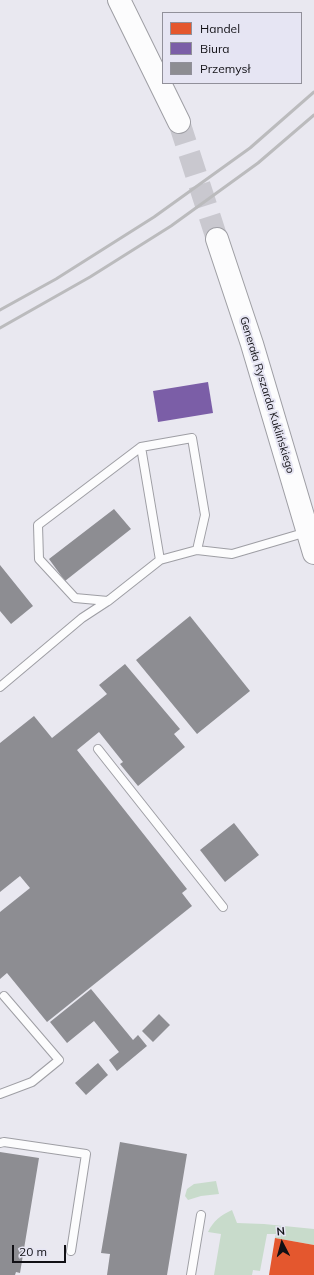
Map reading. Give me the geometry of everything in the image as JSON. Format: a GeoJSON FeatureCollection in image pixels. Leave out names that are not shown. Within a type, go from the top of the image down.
{"type":"FeatureCollection","features":[{"type":"Feature","properties":{"kind":"main road"},"geometry":{"type":"LineString","coordinates":[[119,0],[179,122]]}},
{"type":"Feature","properties":{"kind":"main road","name":"Generała Ryszarda Kuklińskiego"},"geometry":{"type":"LineString","coordinates":[[217,239],[311,530],[314,552]]}},
{"type":"Feature","properties":{"kind":"lane"},"geometry":{"type":"LineString","coordinates":[[108,601],[74,598],[39,559],[38,525],[141,447],[192,438],[205,515],[197,550]]}},
{"type":"Feature","properties":{"kind":"lane"},"geometry":{"type":"LineString","coordinates":[[141,447],[160,560]]}},
{"type":"Feature","properties":{"kind":"lane"},"geometry":{"type":"LineString","coordinates":[[0,688],[82,618],[108,601],[160,560],[197,550],[232,554],[311,530]]}},
{"type":"Feature","properties":{"kind":"lane"},"geometry":{"type":"LineString","coordinates":[[98,749],[224,907]]}},
{"type":"Feature","properties":{"kind":"lane"},"geometry":{"type":"LineString","coordinates":[[0,1094],[32,1082],[59,1060],[4,996]]}},
{"type":"Feature","properties":{"kind":"lane"},"geometry":{"type":"LineString","coordinates":[[0,1143],[4,1142],[86,1154],[71,1251]]}},
{"type":"Feature","properties":{"kind":"lane"},"geometry":{"type":"LineString","coordinates":[[192,1275],[201,1215]]}},
{"type":"Feature","properties":{"kind":"green space"},"geometry":{"type":"Polygon","coordinates":[[[216,1181],[219,1194],[201,1196],[188,1200],[185,1196],[187,1189],[194,1184],[216,1181]]]}},
{"type":"Feature","properties":{"kind":"green space"},"geometry":{"type":"Polygon","coordinates":[[[232,1210],[237,1223],[314,1229],[314,1245],[275,1238],[276,1234],[267,1234],[260,1271],[253,1270],[252,1275],[214,1275],[221,1234],[208,1232],[218,1219],[232,1210]]]}},
{"type":"Feature","properties":{"kind":"building: Handel"},"geometry":{"type":"Polygon","coordinates":[[[275,1238],[314,1245],[314,1275],[269,1275],[275,1238]]]}},
{"type":"Feature","properties":{"kind":"building: Biura"},"geometry":{"type":"Polygon","coordinates":[[[208,382],[213,413],[158,422],[153,391],[208,382]]]}},
{"type":"Feature","properties":{"kind":"building: Przemysł"},"geometry":{"type":"Polygon","coordinates":[[[114,509],[131,529],[65,581],[49,559],[114,509]]]}},
{"type":"Feature","properties":{"kind":"building: Przemysł"},"geometry":{"type":"Polygon","coordinates":[[[0,565],[33,606],[11,624],[0,611],[0,565]]]}},
{"type":"Feature","properties":{"kind":"building: Przemysł"},"geometry":{"type":"Polygon","coordinates":[[[190,616],[250,691],[197,734],[136,660],[190,616]]]}},
{"type":"Feature","properties":{"kind":"building: Przemysł"},"geometry":{"type":"Polygon","coordinates":[[[125,664],[180,729],[174,734],[185,747],[138,786],[120,764],[123,762],[99,732],[77,750],[187,889],[182,893],[192,906],[47,1022],[7,973],[0,979],[0,912],[30,888],[20,876],[0,892],[0,743],[34,716],[52,738],[107,694],[99,685],[125,664]]]}},
{"type":"Feature","properties":{"kind":"building: Przemysł"},"geometry":{"type":"Polygon","coordinates":[[[234,823],[259,855],[225,882],[200,850],[234,823]]]}},
{"type":"Feature","properties":{"kind":"building: Przemysł"},"geometry":{"type":"Polygon","coordinates":[[[91,989],[133,1040],[138,1035],[147,1046],[117,1071],[109,1060],[119,1052],[94,1021],[67,1043],[50,1022],[91,989]]]}},
{"type":"Feature","properties":{"kind":"building: Przemysł"},"geometry":{"type":"Polygon","coordinates":[[[159,1014],[170,1025],[153,1042],[142,1031],[159,1014]]]}},
{"type":"Feature","properties":{"kind":"building: Przemysł"},"geometry":{"type":"Polygon","coordinates":[[[98,1063],[108,1075],[86,1095],[75,1083],[98,1063]]]}},
{"type":"Feature","properties":{"kind":"building: Przemysł"},"geometry":{"type":"Polygon","coordinates":[[[120,1142],[187,1154],[167,1275],[107,1275],[110,1254],[101,1253],[120,1142]]]}},
{"type":"Feature","properties":{"kind":"building: Przemysł"},"geometry":{"type":"Polygon","coordinates":[[[0,1152],[39,1158],[20,1273],[16,1272],[15,1275],[0,1275],[0,1152]]]}},
{"type":"Feature","properties":{"kind":"tunnel"},"geometry":{"type":"LineString","coordinates":[[179,122],[217,239]]}},
{"type":"Feature","properties":{"kind":"railway"},"geometry":{"type":"LineString","coordinates":[[0,310],[56,279],[154,217],[250,148],[314,92]]}},
{"type":"Feature","properties":{"kind":"railway"},"geometry":{"type":"LineString","coordinates":[[0,328],[90,277],[171,226],[258,163],[314,115]]}}]}
